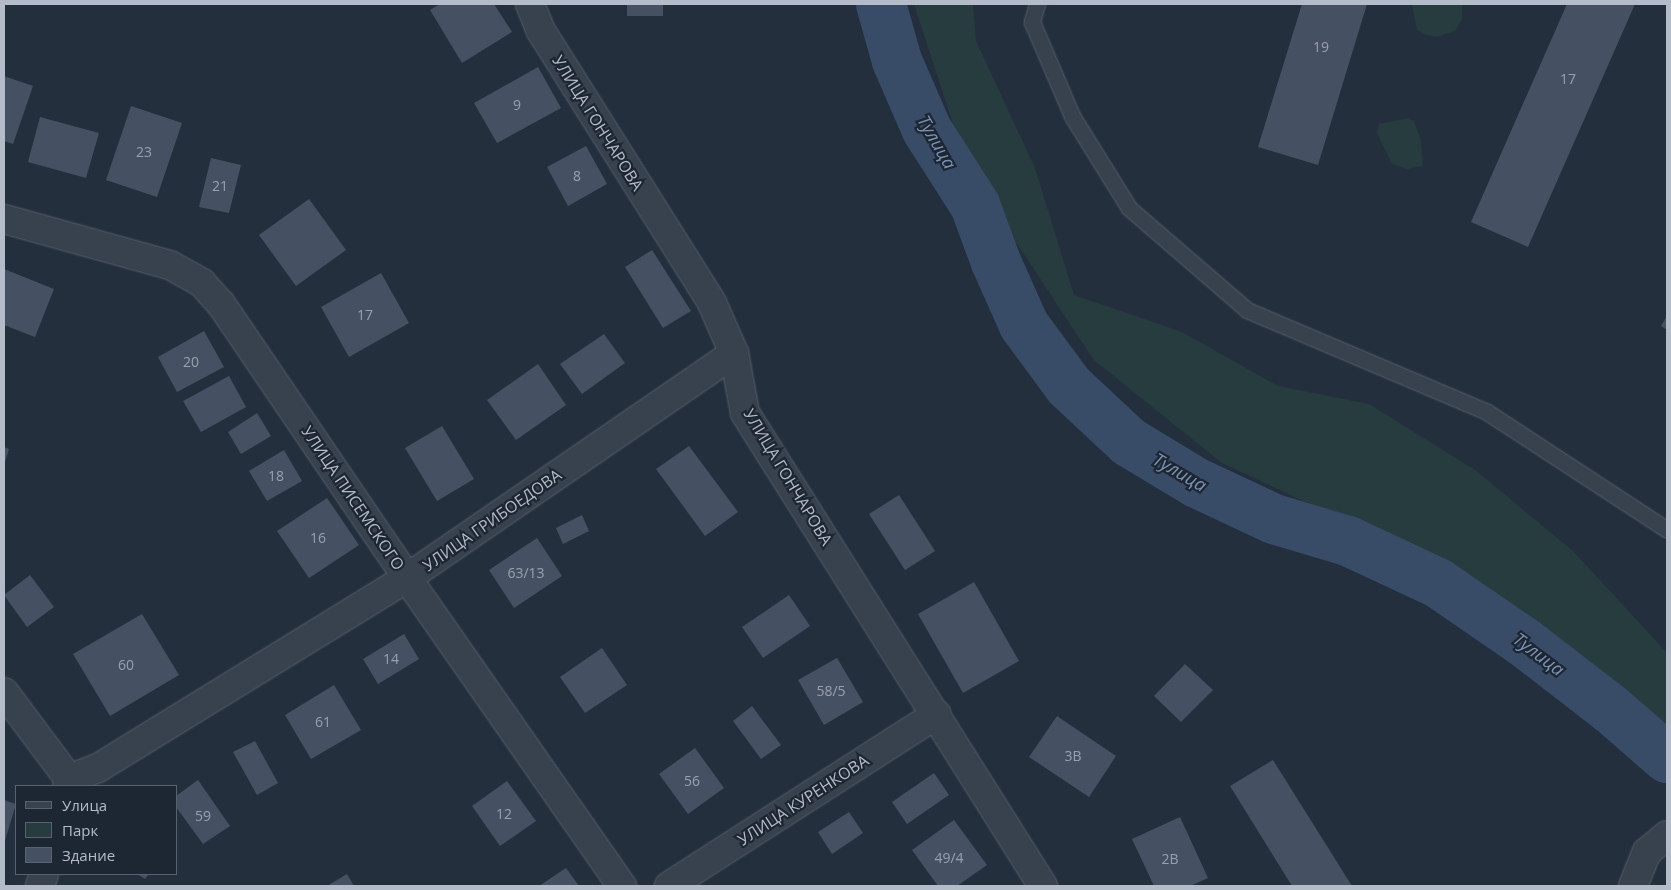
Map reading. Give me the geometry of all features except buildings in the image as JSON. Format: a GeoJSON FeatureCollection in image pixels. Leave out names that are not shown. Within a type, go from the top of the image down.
{"type":"FeatureCollection","features":[{"type":"Feature","properties":{"kind":"street","name":"УЛИЦА ГОНЧАРОВА"},"geometry":{"type":"LineString","coordinates":[[530,4],[541,31],[712,303],[734,353],[745,413],[937,714],[1043,886]]}},
{"type":"Feature","properties":{"kind":"street","name":"УЛИЦА ПИСЕМСКОГО"},"geometry":{"type":"LineString","coordinates":[[4,219],[170,265],[202,282],[221,304],[407,578],[622,886]]}},
{"type":"Feature","properties":{"kind":"street","name":"УЛИЦА ГРИБОЕДОВА"},"geometry":{"type":"LineString","coordinates":[[68,783],[98,768],[407,578],[734,353]]}},
{"type":"Feature","properties":{"kind":"street"},"geometry":{"type":"LineString","coordinates":[[4,692],[68,783]]}},
{"type":"Feature","properties":{"kind":"street","name":"УЛИЦА КУРЕНКОВА"},"geometry":{"type":"LineString","coordinates":[[669,886],[937,714]]}},
{"type":"Feature","properties":{"kind":"street"},"geometry":{"type":"LineString","coordinates":[[1633,886],[1647,852],[1667,835]]}},
{"type":"Feature","properties":{"kind":"lane"},"geometry":{"type":"LineString","coordinates":[[1038,4],[1032,22],[1072,116],[1129,208],[1247,310],[1487,412],[1667,530]]}},
{"type":"Feature","properties":{"kind":"green space"},"geometry":{"type":"Polygon","coordinates":[[[914,4],[973,4],[976,41],[1035,168],[1074,295],[1182,332],[1278,386],[1369,404],[1475,470],[1573,551],[1667,653],[1667,737],[1449,569],[1222,463],[1094,360],[968,170],[914,4]]]}},
{"type":"Feature","properties":{"kind":"green space"},"geometry":{"type":"Polygon","coordinates":[[[1412,4],[1462,4],[1462,19],[1455,31],[1436,37],[1427,35],[1417,30],[1412,4]]]}},
{"type":"Feature","properties":{"kind":"green space"},"geometry":{"type":"Polygon","coordinates":[[[1409,118],[1414,121],[1421,140],[1423,166],[1407,169],[1392,164],[1377,133],[1379,124],[1409,118]]]}},
{"type":"Feature","properties":{"kind":"waterway","name":"Тулица"},"geometry":{"type":"LineString","coordinates":[[881,4],[897,61],[927,130],[975,205],[996,262],[1024,325],[1069,386],[1129,442],[1197,483],[1274,519],[1348,541],[1438,583],[1524,642],[1612,710],[1667,758]]}}]}
